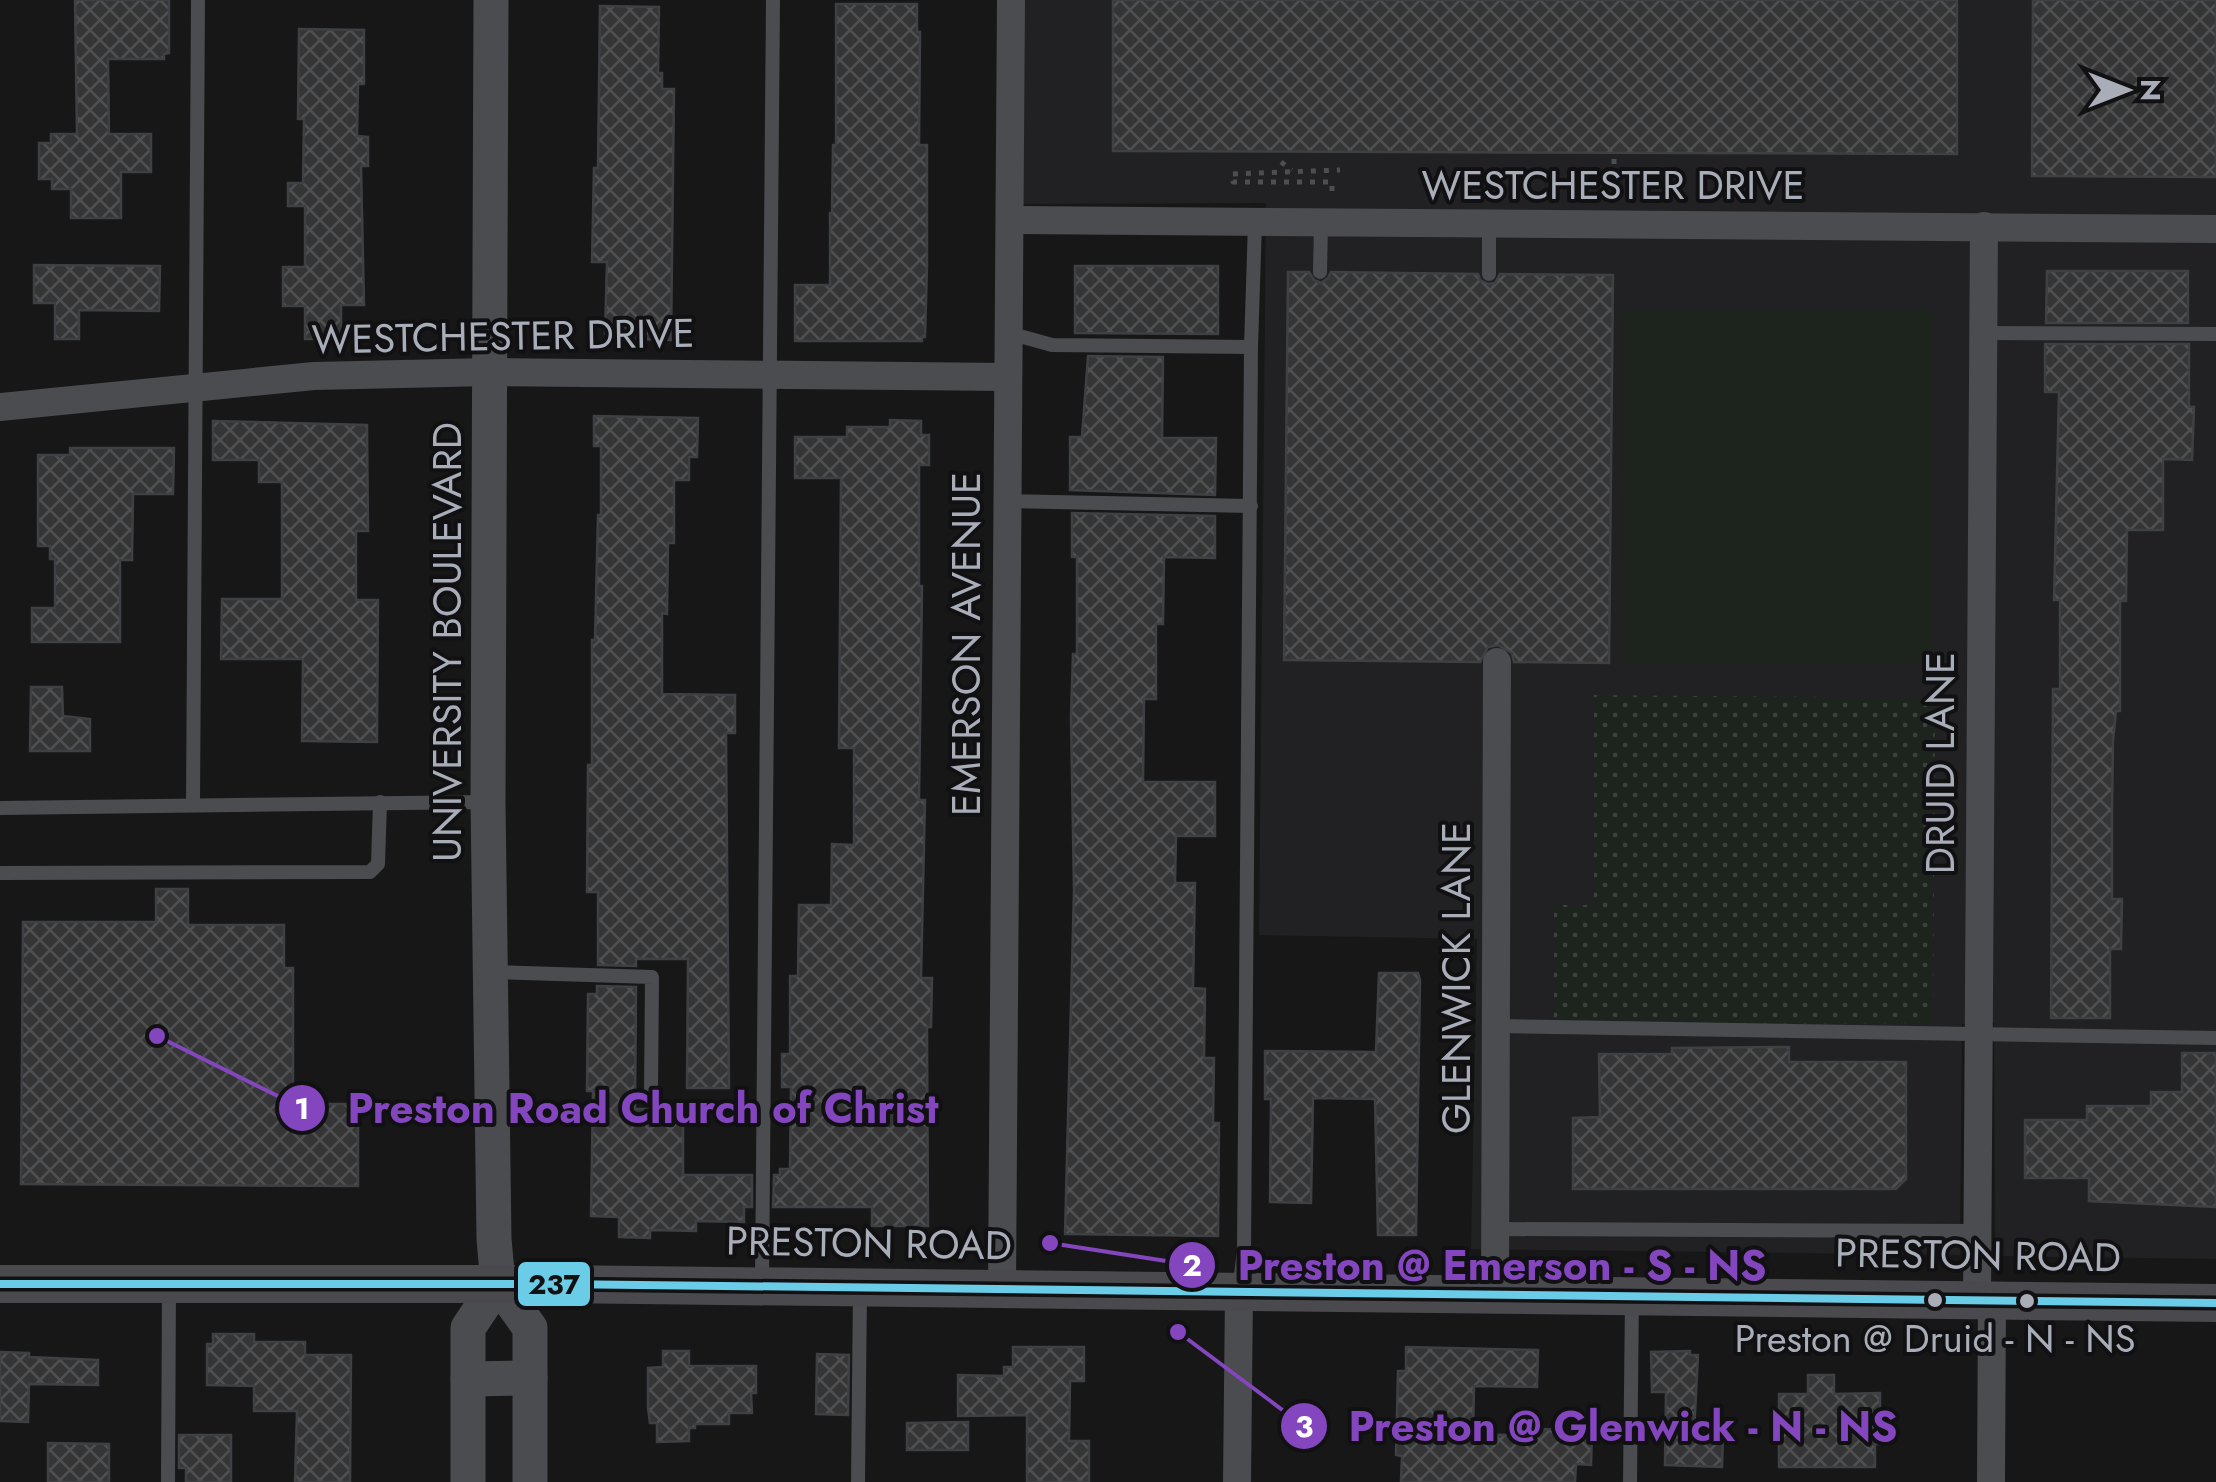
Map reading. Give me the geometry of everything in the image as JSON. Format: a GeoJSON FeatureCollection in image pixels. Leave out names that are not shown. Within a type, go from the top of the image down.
{"type":"FeatureCollection","features":[{"type":"Feature","properties":{"kind":"main road","name":"PRESTON ROAD"},"geometry":{"type":"LineString","coordinates":[[0,1284],[498,1283],[2216,1303]]}},
{"type":"Feature","properties":{"kind":"street","name":"UNIVERSITY BOULEVARD"},"geometry":{"type":"LineString","coordinates":[[491,0],[488,802],[493,1223],[498,1283]]}},
{"type":"Feature","properties":{"kind":"street","name":"EMERSON AVENUE"},"geometry":{"type":"LineString","coordinates":[[1002,1289],[1011,0]]}},
{"type":"Feature","properties":{"kind":"street","name":"WESTCHESTER DRIVE"},"geometry":{"type":"LineString","coordinates":[[1010,220],[2216,229]]}},
{"type":"Feature","properties":{"kind":"street","name":"DRUID LANE"},"geometry":{"type":"LineString","coordinates":[[1984,226],[1978,1231],[1991,1482]]}},
{"type":"Feature","properties":{"kind":"street","name":"WESTCHESTER DRIVE"},"geometry":{"type":"LineString","coordinates":[[0,406],[314,376],[490,372],[1008,377]]}},
{"type":"Feature","properties":{"kind":"street","name":"GLENWICK LANE"},"geometry":{"type":"LineString","coordinates":[[1495,1295],[1497,662]]}},
{"type":"Feature","properties":{"kind":"street"},"geometry":{"type":"LineString","coordinates":[[468,1482],[468,1328],[498,1283],[530,1328],[530,1482]]}},
{"type":"Feature","properties":{"kind":"street"},"geometry":{"type":"LineString","coordinates":[[1237,1482],[1239,1292]]}},
{"type":"Feature","properties":{"kind":"street"},"geometry":{"type":"LineString","coordinates":[[468,1379],[530,1378]]}},
{"type":"Feature","properties":{"kind":"lane"},"geometry":{"type":"LineString","coordinates":[[192,805],[198,0]]}},
{"type":"Feature","properties":{"kind":"lane"},"geometry":{"type":"LineString","coordinates":[[762,1286],[773,0]]}},
{"type":"Feature","properties":{"kind":"lane"},"geometry":{"type":"LineString","coordinates":[[1239,1292],[1244,1250],[1256,224]]}},
{"type":"Feature","properties":{"kind":"lane"},"geometry":{"type":"LineString","coordinates":[[1489,224],[1489,274]]}},
{"type":"Feature","properties":{"kind":"lane"},"geometry":{"type":"LineString","coordinates":[[1320,272],[1321,225]]}},
{"type":"Feature","properties":{"kind":"lane"},"geometry":{"type":"LineString","coordinates":[[1009,332],[1052,345],[1252,348]]}},
{"type":"Feature","properties":{"kind":"lane"},"geometry":{"type":"LineString","coordinates":[[1983,334],[2216,334]]}},
{"type":"Feature","properties":{"kind":"lane"},"geometry":{"type":"LineString","coordinates":[[1006,500],[1251,506]]}},
{"type":"Feature","properties":{"kind":"lane"},"geometry":{"type":"LineString","coordinates":[[0,874],[370,872],[378,864],[380,802]]}},
{"type":"Feature","properties":{"kind":"lane"},"geometry":{"type":"LineString","coordinates":[[0,808],[488,802]]}},
{"type":"Feature","properties":{"kind":"lane"},"geometry":{"type":"LineString","coordinates":[[490,972],[652,977],[650,1092]]}},
{"type":"Feature","properties":{"kind":"lane"},"geometry":{"type":"LineString","coordinates":[[1496,1026],[2216,1038]]}},
{"type":"Feature","properties":{"kind":"lane"},"geometry":{"type":"LineString","coordinates":[[1495,1229],[1978,1231]]}},
{"type":"Feature","properties":{"kind":"lane"},"geometry":{"type":"LineString","coordinates":[[168,1482],[169,1285]]}},
{"type":"Feature","properties":{"kind":"lane"},"geometry":{"type":"LineString","coordinates":[[858,1482],[860,1288]]}},
{"type":"Feature","properties":{"kind":"lane"},"geometry":{"type":"LineString","coordinates":[[1630,1482],[1632,1296]]}},
{"type":"Feature","properties":{"kind":"path"},"geometry":{"type":"LineString","coordinates":[[1614,159],[1614,178]]}},
{"type":"Feature","properties":{"kind":"path"},"geometry":{"type":"LineString","coordinates":[[1281,162],[1292,170],[1340,170]]}},
{"type":"Feature","properties":{"kind":"path"},"geometry":{"type":"LineString","coordinates":[[1292,170],[1291,174],[1232,174],[1233,182],[1332,182],[1332,191]]}},
{"type":"Feature","properties":{"kind":"shaded area"},"geometry":{"type":"Polygon","coordinates":[[[1023,0],[2216,0],[2216,1259],[1995,1256],[1994,1023],[1962,1024],[1960,1255],[1471,1249],[1477,939],[1259,935],[1266,203],[1022,204],[1023,0]]]}},
{"type":"Feature","properties":{"kind":"shaded area"},"geometry":{"type":"Polygon","coordinates":[[[1624,309],[1934,310],[1934,664],[1623,663],[1624,309]]]}},
{"type":"Feature","properties":{"kind":"shaded area"},"geometry":{"type":"Polygon","coordinates":[[[1594,695],[1935,698],[1933,1023],[1554,1024],[1554,905],[1594,905],[1594,695]]]}},
{"type":"Feature","properties":{"kind":"building"},"geometry":{"type":"Polygon","coordinates":[[[75,0],[169,0],[169,53],[164,54],[164,59],[108,59],[109,134],[151,134],[151,172],[121,172],[121,218],[71,218],[71,189],[52,189],[52,179],[39,179],[39,143],[51,143],[51,134],[77,134],[75,0]]]}},
{"type":"Feature","properties":{"kind":"building"},"geometry":{"type":"Polygon","coordinates":[[[1113,0],[1957,0],[1957,154],[1113,151],[1113,0]]]}},
{"type":"Feature","properties":{"kind":"building"},"geometry":{"type":"Polygon","coordinates":[[[2033,0],[2216,0],[2216,177],[2032,176],[2033,0]]]}},
{"type":"Feature","properties":{"kind":"building"},"geometry":{"type":"Polygon","coordinates":[[[836,4],[917,4],[919,145],[927,145],[927,266],[922,341],[795,341],[795,285],[830,285],[830,213],[836,145],[836,4]]]}},
{"type":"Feature","properties":{"kind":"building"},"geometry":{"type":"Polygon","coordinates":[[[600,6],[659,7],[658,73],[662,73],[662,89],[674,89],[671,340],[605,334],[607,262],[592,262],[594,168],[598,168],[600,6]]]}},
{"type":"Feature","properties":{"kind":"building"},"geometry":{"type":"Polygon","coordinates":[[[299,29],[364,30],[364,84],[358,84],[357,136],[368,137],[368,166],[361,166],[364,305],[341,305],[341,339],[305,339],[305,306],[283,306],[283,267],[305,267],[305,206],[288,206],[288,183],[303,183],[304,119],[298,119],[299,29]]]}},
{"type":"Feature","properties":{"kind":"building"},"geometry":{"type":"Polygon","coordinates":[[[34,265],[160,266],[159,311],[79,310],[79,339],[55,339],[55,303],[34,303],[34,265]]]}},
{"type":"Feature","properties":{"kind":"building"},"geometry":{"type":"Polygon","coordinates":[[[1075,266],[1218,266],[1218,334],[1075,333],[1075,266]]]}},
{"type":"Feature","properties":{"kind":"building"},"geometry":{"type":"Polygon","coordinates":[[[2047,271],[2188,271],[2188,323],[2046,323],[2047,271]]]}},
{"type":"Feature","properties":{"kind":"building"},"geometry":{"type":"Polygon","coordinates":[[[1288,272],[1309,272],[1321,283],[1331,272],[1478,274],[1488,284],[1495,283],[1500,274],[1613,275],[1609,663],[1514,662],[1512,653],[1498,645],[1488,647],[1480,662],[1284,660],[1288,272]]]}},
{"type":"Feature","properties":{"kind":"building"},"geometry":{"type":"Polygon","coordinates":[[[2045,344],[2189,344],[2189,407],[2194,407],[2192,460],[2163,459],[2163,530],[2127,530],[2126,601],[2120,601],[2120,711],[2116,711],[2113,741],[2112,808],[2112,899],[2122,899],[2121,949],[2110,949],[2110,1018],[2051,1018],[2053,689],[2060,689],[2060,600],[2054,600],[2059,392],[2045,392],[2045,344]]]}},
{"type":"Feature","properties":{"kind":"building"},"geometry":{"type":"Polygon","coordinates":[[[1088,356],[1163,357],[1162,438],[1216,438],[1215,495],[1070,490],[1070,437],[1082,437],[1088,356]]]}},
{"type":"Feature","properties":{"kind":"building"},"geometry":{"type":"Polygon","coordinates":[[[594,416],[698,418],[697,457],[689,457],[689,480],[674,480],[674,543],[668,543],[667,614],[662,613],[662,694],[735,695],[735,733],[726,733],[729,1088],[687,1088],[688,959],[636,959],[636,966],[598,965],[598,892],[587,892],[592,640],[601,515],[601,446],[594,446],[594,416]]]}},
{"type":"Feature","properties":{"kind":"building"},"geometry":{"type":"Polygon","coordinates":[[[890,420],[921,421],[921,435],[929,435],[929,465],[919,465],[919,800],[925,800],[921,978],[932,978],[931,1027],[927,1027],[928,1226],[872,1226],[872,1207],[773,1207],[774,1175],[780,1175],[780,1169],[790,1169],[791,1087],[782,1087],[782,1054],[790,1054],[790,976],[798,976],[799,905],[831,905],[832,844],[854,845],[854,748],[839,748],[841,478],[795,478],[795,437],[847,437],[847,427],[890,427],[890,420]]]}},
{"type":"Feature","properties":{"kind":"building"},"geometry":{"type":"Polygon","coordinates":[[[213,421],[367,425],[368,531],[356,531],[356,600],[378,600],[377,742],[302,741],[303,659],[221,659],[222,599],[282,599],[282,482],[259,482],[259,460],[213,460],[213,421]]]}},
{"type":"Feature","properties":{"kind":"building"},"geometry":{"type":"Polygon","coordinates":[[[70,448],[174,448],[173,494],[133,494],[132,560],[120,560],[120,642],[32,642],[32,608],[55,608],[55,559],[50,559],[50,546],[38,546],[38,455],[70,455],[70,448]]]}},
{"type":"Feature","properties":{"kind":"building"},"geometry":{"type":"Polygon","coordinates":[[[1072,513],[1215,516],[1215,558],[1164,557],[1163,624],[1156,624],[1156,699],[1144,699],[1143,782],[1215,782],[1215,836],[1176,836],[1175,883],[1195,883],[1193,988],[1205,989],[1204,1058],[1214,1058],[1213,1123],[1219,1123],[1218,1236],[1065,1234],[1074,890],[1071,717],[1073,654],[1077,654],[1077,557],[1072,557],[1072,513]]]}},
{"type":"Feature","properties":{"kind":"building"},"geometry":{"type":"Polygon","coordinates":[[[31,687],[62,687],[63,716],[90,719],[90,751],[30,751],[31,687]]]}},
{"type":"Feature","properties":{"kind":"building"},"geometry":{"type":"Polygon","coordinates":[[[156,889],[188,889],[188,925],[284,925],[284,968],[293,968],[293,1104],[358,1104],[358,1186],[21,1184],[23,922],[156,922],[156,889]]]}},
{"type":"Feature","properties":{"kind":"building"},"geometry":{"type":"Polygon","coordinates":[[[1379,973],[1418,973],[1420,980],[1416,1235],[1378,1235],[1375,1099],[1313,1098],[1311,1203],[1270,1202],[1271,1099],[1265,1099],[1265,1051],[1376,1052],[1379,973]]]}},
{"type":"Feature","properties":{"kind":"building"},"geometry":{"type":"Polygon","coordinates":[[[597,986],[636,987],[635,1109],[683,1109],[683,1175],[752,1175],[752,1207],[744,1207],[744,1222],[696,1221],[696,1231],[650,1230],[650,1238],[619,1237],[619,1217],[591,1216],[593,1091],[587,1091],[588,994],[597,994],[597,986]]]}},
{"type":"Feature","properties":{"kind":"building"},"geometry":{"type":"Polygon","coordinates":[[[1789,1047],[1789,1062],[1906,1062],[1906,1179],[1896,1189],[1573,1189],[1573,1118],[1600,1117],[1599,1054],[1672,1054],[1672,1048],[1789,1047]]]}},
{"type":"Feature","properties":{"kind":"building"},"geometry":{"type":"Polygon","coordinates":[[[2182,1053],[2216,1053],[2216,1207],[2089,1201],[2089,1178],[2025,1178],[2025,1120],[2087,1120],[2087,1106],[2151,1106],[2151,1092],[2182,1092],[2182,1053]]]}},
{"type":"Feature","properties":{"kind":"building"},"geometry":{"type":"Polygon","coordinates":[[[213,1334],[254,1334],[254,1342],[305,1342],[305,1355],[351,1355],[350,1482],[295,1482],[297,1411],[254,1411],[254,1386],[207,1385],[207,1344],[213,1344],[213,1334]]]}},
{"type":"Feature","properties":{"kind":"building"},"geometry":{"type":"Polygon","coordinates":[[[1013,1347],[1084,1347],[1084,1381],[1070,1381],[1069,1441],[1089,1441],[1089,1482],[1027,1482],[1027,1415],[958,1416],[958,1375],[1004,1376],[1004,1367],[1013,1367],[1013,1347]]]}},
{"type":"Feature","properties":{"kind":"building"},"geometry":{"type":"Polygon","coordinates":[[[1406,1347],[1538,1350],[1537,1387],[1474,1386],[1473,1434],[1540,1436],[1540,1429],[1592,1431],[1591,1465],[1576,1464],[1575,1482],[1401,1482],[1402,1456],[1396,1455],[1398,1371],[1406,1371],[1406,1347]]]}},
{"type":"Feature","properties":{"kind":"building"},"geometry":{"type":"Polygon","coordinates":[[[663,1351],[689,1351],[689,1366],[756,1366],[752,1413],[729,1413],[729,1424],[695,1424],[695,1428],[689,1428],[689,1441],[657,1442],[657,1423],[650,1423],[648,1408],[648,1368],[663,1367],[663,1351]]]}},
{"type":"Feature","properties":{"kind":"building"},"geometry":{"type":"Polygon","coordinates":[[[1690,1351],[1690,1355],[1698,1355],[1694,1433],[1723,1434],[1722,1467],[1665,1465],[1666,1392],[1652,1392],[1651,1352],[1690,1351]]]}},
{"type":"Feature","properties":{"kind":"building"},"geometry":{"type":"Polygon","coordinates":[[[0,1352],[98,1360],[98,1385],[29,1384],[28,1422],[0,1421],[0,1352]]]}},
{"type":"Feature","properties":{"kind":"building"},"geometry":{"type":"Polygon","coordinates":[[[817,1354],[849,1355],[848,1415],[816,1414],[817,1354]]]}},
{"type":"Feature","properties":{"kind":"building"},"geometry":{"type":"Polygon","coordinates":[[[1808,1375],[1834,1375],[1834,1394],[1880,1393],[1880,1444],[1875,1444],[1875,1467],[1779,1467],[1779,1394],[1808,1394],[1808,1375]]]}},
{"type":"Feature","properties":{"kind":"building"},"geometry":{"type":"Polygon","coordinates":[[[968,1422],[968,1450],[907,1450],[907,1423],[968,1422]]]}},
{"type":"Feature","properties":{"kind":"building"},"geometry":{"type":"Polygon","coordinates":[[[179,1435],[231,1435],[231,1482],[186,1482],[186,1468],[179,1468],[179,1435]]]}},
{"type":"Feature","properties":{"kind":"building"},"geometry":{"type":"Polygon","coordinates":[[[48,1443],[109,1444],[109,1482],[48,1482],[48,1443]]]}},
{"type":"Feature","properties":{"kind":"transit line","name":"237"},"geometry":{"type":"LineString","coordinates":[[0,1284],[555,1284],[2216,1303]]}},
{"type":"Feature","properties":{"kind":"place","name":"Preston Road Church of Christ"},"geometry":{"type":"Point","coordinates":[157,1036]}},
{"type":"Feature","properties":{"kind":"place","name":"Preston @ Emerson - S - NS"},"geometry":{"type":"Point","coordinates":[1050,1243]}},
{"type":"Feature","properties":{"kind":"place","name":"Preston @ Druid - N - NS"},"geometry":{"type":"Point","coordinates":[1935,1300]}},
{"type":"Feature","properties":{"kind":"place","name":"Preston @ Glenwick - N - NS"},"geometry":{"type":"Point","coordinates":[1178,1332]}}]}
